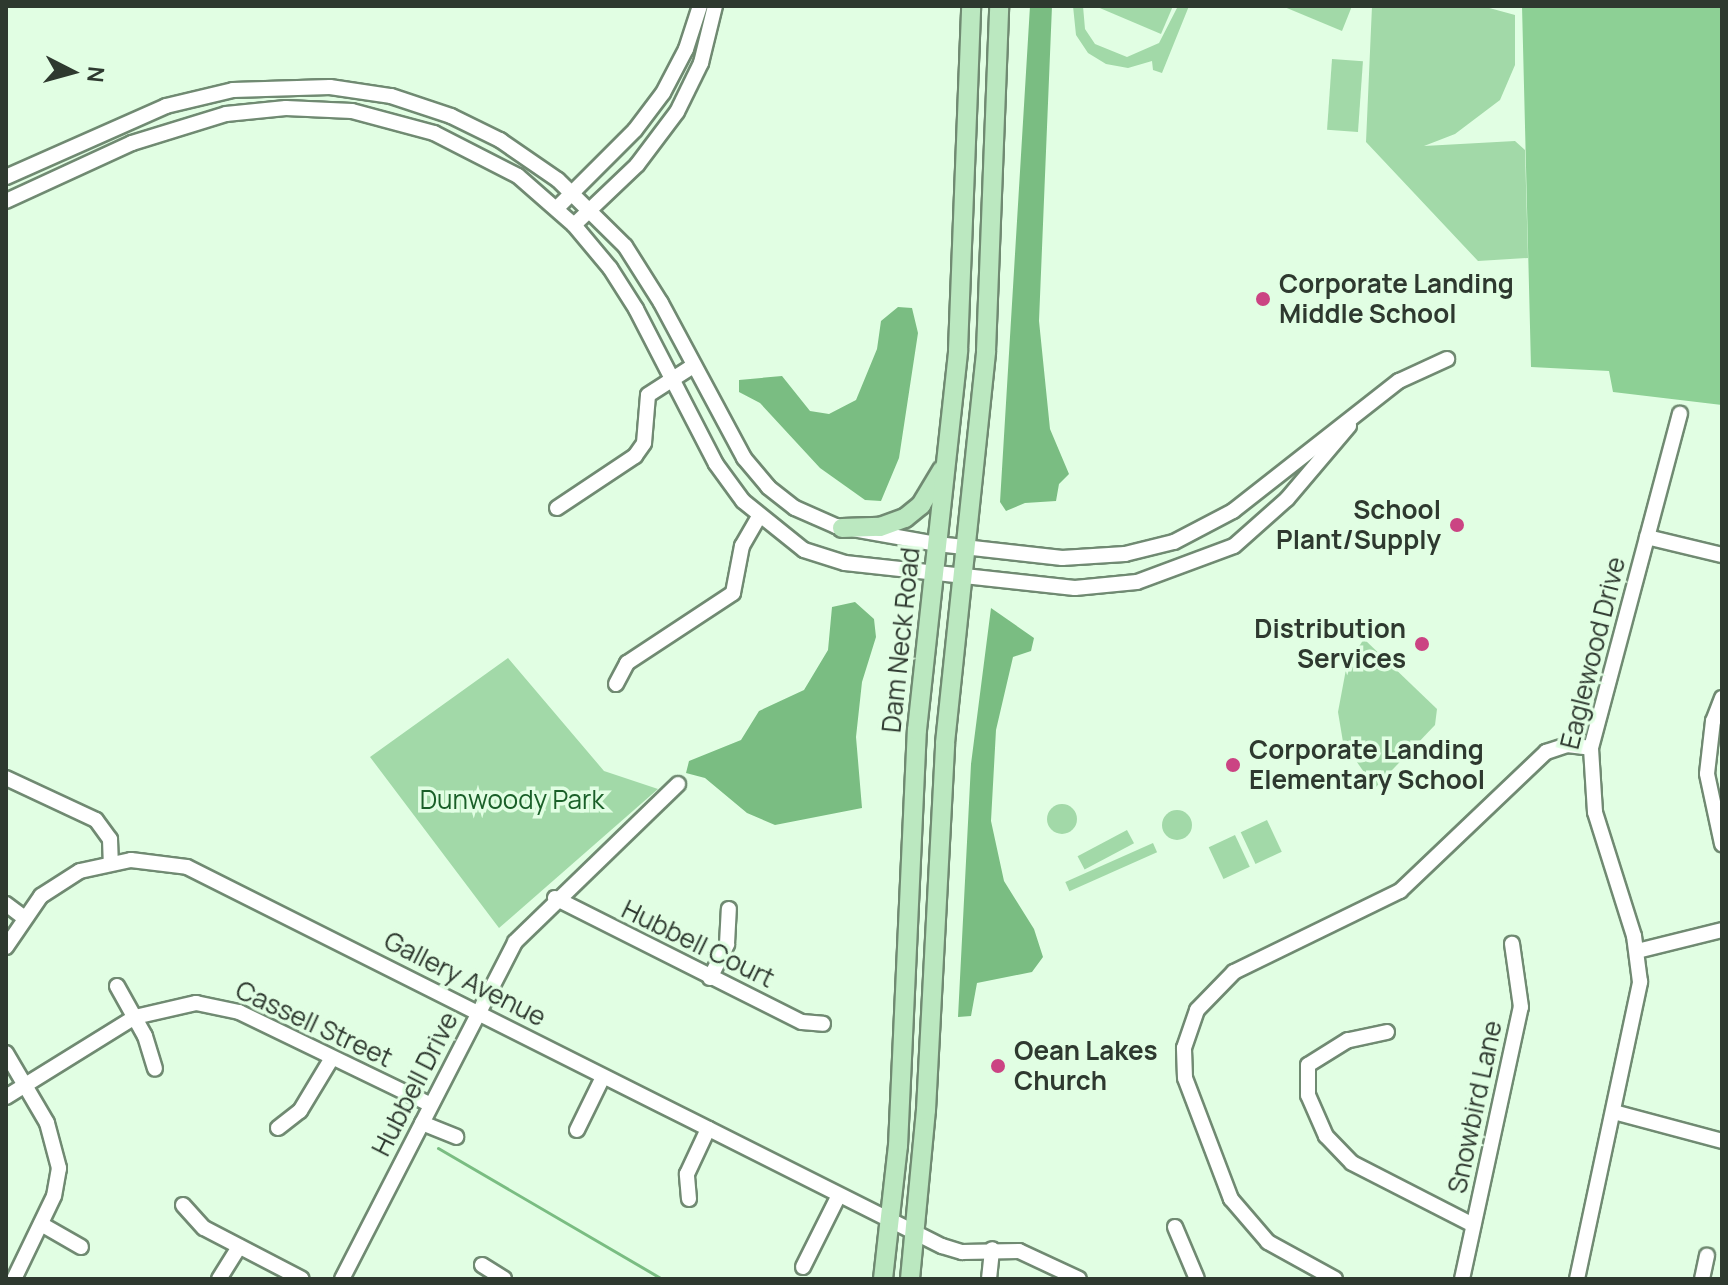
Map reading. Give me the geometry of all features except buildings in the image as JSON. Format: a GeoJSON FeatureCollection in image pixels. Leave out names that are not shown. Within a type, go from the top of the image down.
{"type":"FeatureCollection","features":[{"type":"Feature","properties":{"kind":"main road","name":"Dam Neck Road"},"geometry":{"type":"LineString","coordinates":[[883,1279],[898,1146],[912,789],[958,350],[971,6]]}},
{"type":"Feature","properties":{"kind":"main road"},"geometry":{"type":"LineString","coordinates":[[910,1279],[942,794],[986,351],[999,6]]}},
{"type":"Feature","properties":{"kind":"main road"},"geometry":{"type":"LineString","coordinates":[[842,528],[880,527],[905,518],[921,505],[946,465]]}},
{"type":"Feature","properties":{"kind":"street"},"geometry":{"type":"LineString","coordinates":[[557,208],[663,93],[686,49],[700,6]]}},
{"type":"Feature","properties":{"kind":"street"},"geometry":{"type":"LineString","coordinates":[[574,225],[646,154],[677,112],[701,63],[715,6]]}},
{"type":"Feature","properties":{"kind":"street"},"geometry":{"type":"LineString","coordinates":[[6,177],[166,106],[233,90],[300,85],[361,90],[451,116],[500,140],[574,193],[591,210],[644,274],[757,475],[795,508],[842,528],[966,548],[1094,557],[1174,542],[1233,511],[1409,374],[1447,359]]}},
{"type":"Feature","properties":{"kind":"street"},"geometry":{"type":"LineString","coordinates":[[6,201],[181,125],[256,110],[304,108],[380,116],[434,133],[493,160],[557,208],[574,225],[610,268],[673,379],[716,464],[759,517],[804,550],[824,558],[933,574],[1097,588],[1137,582],[1218,553],[1269,518],[1375,400]]}},
{"type":"Feature","properties":{"kind":"street"},"geometry":{"type":"LineString","coordinates":[[557,508],[640,450],[646,398],[693,366]]}},
{"type":"Feature","properties":{"kind":"street","name":"Eaglewood Drive"},"geometry":{"type":"LineString","coordinates":[[1577,1279],[1638,999],[1637,951],[1595,812],[1591,748],[1680,414]]}},
{"type":"Feature","properties":{"kind":"street"},"geometry":{"type":"LineString","coordinates":[[616,684],[627,663],[733,593],[742,546],[759,517]]}},
{"type":"Feature","properties":{"kind":"street"},"geometry":{"type":"LineString","coordinates":[[1647,537],[1722,555]]}},
{"type":"Feature","properties":{"kind":"street"},"geometry":{"type":"LineString","coordinates":[[1722,698],[1709,798],[1722,844]]}},
{"type":"Feature","properties":{"kind":"street"},"geometry":{"type":"LineString","coordinates":[[1335,1279],[1268,1242],[1231,1199],[1185,1078],[1184,1048],[1197,1010],[1234,972],[1400,891],[1546,752],[1567,745],[1591,748]]}},
{"type":"Feature","properties":{"kind":"street"},"geometry":{"type":"LineString","coordinates":[[6,778],[96,820],[110,839],[111,862]]}},
{"type":"Feature","properties":{"kind":"street","name":"Hubbell Drive"},"geometry":{"type":"LineString","coordinates":[[342,1279],[515,942],[555,898],[678,784]]}},
{"type":"Feature","properties":{"kind":"street","name":"Gallery Avenue"},"geometry":{"type":"LineString","coordinates":[[6,947],[23,917],[67,877],[111,862],[156,861],[206,874],[915,1233],[962,1252],[992,1249],[1033,1256],[1079,1279]]}},
{"type":"Feature","properties":{"kind":"street","name":"Hubbell Court"},"geometry":{"type":"LineString","coordinates":[[555,898],[802,1022],[823,1024]]}},
{"type":"Feature","properties":{"kind":"street"},"geometry":{"type":"LineString","coordinates":[[6,904],[23,917]]}},
{"type":"Feature","properties":{"kind":"street"},"geometry":{"type":"LineString","coordinates":[[710,978],[727,944],[729,909]]}},
{"type":"Feature","properties":{"kind":"street"},"geometry":{"type":"LineString","coordinates":[[1637,951],[1722,930]]}},
{"type":"Feature","properties":{"kind":"street","name":"Snowbird Lane"},"geometry":{"type":"LineString","coordinates":[[1462,1279],[1521,1007],[1512,944]]}},
{"type":"Feature","properties":{"kind":"street"},"geometry":{"type":"LineString","coordinates":[[117,986],[135,1017],[155,1068]]}},
{"type":"Feature","properties":{"kind":"street","name":"Cassell Street"},"geometry":{"type":"LineString","coordinates":[[6,1097],[135,1017],[175,1004],[213,1005],[239,1012],[431,1105]]}},
{"type":"Feature","properties":{"kind":"street"},"geometry":{"type":"LineString","coordinates":[[1387,1032],[1348,1040],[1308,1065],[1308,1095],[1326,1136],[1352,1163],[1473,1225]]}},
{"type":"Feature","properties":{"kind":"street"},"geometry":{"type":"LineString","coordinates":[[6,1053],[57,1150],[58,1179],[41,1224],[14,1279]]}},
{"type":"Feature","properties":{"kind":"street"},"geometry":{"type":"LineString","coordinates":[[278,1128],[300,1111],[332,1058]]}},
{"type":"Feature","properties":{"kind":"street"},"geometry":{"type":"LineString","coordinates":[[577,1130],[603,1077]]}},
{"type":"Feature","properties":{"kind":"street"},"geometry":{"type":"LineString","coordinates":[[1614,1112],[1722,1141]]}},
{"type":"Feature","properties":{"kind":"street"},"geometry":{"type":"LineString","coordinates":[[422,1123],[456,1137]]}},
{"type":"Feature","properties":{"kind":"street"},"geometry":{"type":"LineString","coordinates":[[689,1199],[687,1174],[708,1129]]}},
{"type":"Feature","properties":{"kind":"street"},"geometry":{"type":"LineString","coordinates":[[803,1267],[839,1195]]}},
{"type":"Feature","properties":{"kind":"street"},"geometry":{"type":"LineString","coordinates":[[183,1205],[204,1228],[302,1279]]}},
{"type":"Feature","properties":{"kind":"street"},"geometry":{"type":"LineString","coordinates":[[41,1224],[81,1247]]}},
{"type":"Feature","properties":{"kind":"street"},"geometry":{"type":"LineString","coordinates":[[1175,1227],[1197,1279]]}},
{"type":"Feature","properties":{"kind":"street"},"geometry":{"type":"LineString","coordinates":[[219,1279],[239,1247]]}},
{"type":"Feature","properties":{"kind":"street"},"geometry":{"type":"LineString","coordinates":[[989,1279],[992,1249]]}},
{"type":"Feature","properties":{"kind":"street"},"geometry":{"type":"LineString","coordinates":[[1702,1279],[1707,1256]]}},
{"type":"Feature","properties":{"kind":"street"},"geometry":{"type":"LineString","coordinates":[[482,1265],[504,1279]]}},
{"type":"Feature","properties":{"kind":"green space"},"geometry":{"type":"Polygon","coordinates":[[[1073,6],[1083,6],[1085,29],[1095,44],[1127,57],[1159,43],[1178,6],[1189,6],[1162,73],[1153,70],[1152,61],[1128,68],[1106,64],[1088,53],[1076,35],[1073,6]]]}},
{"type":"Feature","properties":{"kind":"green space"},"geometry":{"type":"Polygon","coordinates":[[[1095,6],[1173,6],[1161,34],[1095,6]]]}},
{"type":"Feature","properties":{"kind":"green space"},"geometry":{"type":"Polygon","coordinates":[[[1282,6],[1352,6],[1342,31],[1282,6]]]}},
{"type":"Feature","properties":{"kind":"green space"},"geometry":{"type":"Polygon","coordinates":[[[1372,6],[1482,6],[1515,15],[1515,65],[1500,100],[1455,134],[1424,146],[1515,141],[1525,150],[1528,258],[1478,261],[1366,142],[1372,6]]]}},
{"type":"Feature","properties":{"kind":"green space"},"geometry":{"type":"Polygon","coordinates":[[[1332,59],[1363,61],[1358,132],[1327,130],[1332,59]]]}},
{"type":"Feature","properties":{"kind":"green space"},"geometry":{"type":"Polygon","coordinates":[[[1364,639],[1437,709],[1435,725],[1375,788],[1343,742],[1338,712],[1347,664],[1364,639]]]}},
{"type":"Feature","properties":{"kind":"green space","name":"Dunwoody Park"},"geometry":{"type":"Polygon","coordinates":[[[508,658],[604,771],[658,789],[499,928],[370,757],[508,658]]]}},
{"type":"Feature","properties":{"kind":"green space"},"geometry":{"type":"Polygon","coordinates":[[[1062,804],[1073,808],[1077,819],[1073,830],[1062,834],[1051,830],[1047,819],[1051,808],[1062,804]]]}},
{"type":"Feature","properties":{"kind":"green space"},"geometry":{"type":"Polygon","coordinates":[[[1177,810],[1188,814],[1192,825],[1188,836],[1177,840],[1166,836],[1162,825],[1166,814],[1177,810]]]}},
{"type":"Feature","properties":{"kind":"green space"},"geometry":{"type":"Polygon","coordinates":[[[1267,820],[1282,852],[1256,864],[1241,832],[1267,820]]]}},
{"type":"Feature","properties":{"kind":"green space"},"geometry":{"type":"Polygon","coordinates":[[[1127,830],[1134,843],[1085,870],[1078,856],[1127,830]]]}},
{"type":"Feature","properties":{"kind":"green space"},"geometry":{"type":"Polygon","coordinates":[[[1235,835],[1250,867],[1224,879],[1209,847],[1235,835]]]}},
{"type":"Feature","properties":{"kind":"green space"},"geometry":{"type":"Polygon","coordinates":[[[1153,843],[1157,852],[1069,891],[1065,882],[1153,843]]]}},
{"type":"Feature","properties":{"kind":"shaded area"},"geometry":{"type":"Polygon","coordinates":[[[1030,6],[1052,6],[1039,321],[1050,429],[1069,474],[1059,484],[1056,501],[1025,503],[1006,511],[1000,502],[1030,6]]]}},
{"type":"Feature","properties":{"kind":"shaded area"},"geometry":{"type":"Polygon","coordinates":[[[1522,6],[1722,6],[1722,405],[1613,392],[1609,371],[1531,367],[1522,6]]]}},
{"type":"Feature","properties":{"kind":"shaded area"},"geometry":{"type":"Polygon","coordinates":[[[898,307],[912,308],[918,333],[899,458],[881,501],[865,500],[820,468],[760,403],[739,392],[739,380],[782,376],[810,411],[829,414],[856,400],[877,349],[881,321],[898,307]]]}},
{"type":"Feature","properties":{"kind":"shaded area"},"geometry":{"type":"Polygon","coordinates":[[[855,602],[874,619],[876,637],[862,682],[856,737],[862,808],[775,825],[747,813],[705,778],[686,773],[689,761],[741,740],[759,711],[804,690],[828,650],[832,607],[855,602]]]}},
{"type":"Feature","properties":{"kind":"shaded area"},"geometry":{"type":"Polygon","coordinates":[[[991,608],[1034,638],[1031,651],[1013,657],[996,730],[991,821],[1004,881],[1034,929],[1043,957],[1032,972],[977,983],[971,1016],[958,1017],[971,764],[991,608]]]}},
{"type":"Feature","properties":{"kind":"waterway"},"geometry":{"type":"LineString","coordinates":[[438,1148],[662,1279]]}},
{"type":"Feature","properties":{"kind":"place","name":"Corporate Landing Middle School"},"geometry":{"type":"Point","coordinates":[1263,299]}},
{"type":"Feature","properties":{"kind":"place","name":"School Plant/Supply"},"geometry":{"type":"Point","coordinates":[1457,525]}},
{"type":"Feature","properties":{"kind":"place","name":"Distribution Services"},"geometry":{"type":"Point","coordinates":[1422,644]}},
{"type":"Feature","properties":{"kind":"place","name":"Corporate Landing Elementary School"},"geometry":{"type":"Point","coordinates":[1233,765]}},
{"type":"Feature","properties":{"kind":"place","name":"Oean Lakes Church"},"geometry":{"type":"Point","coordinates":[998,1066]}}]}
